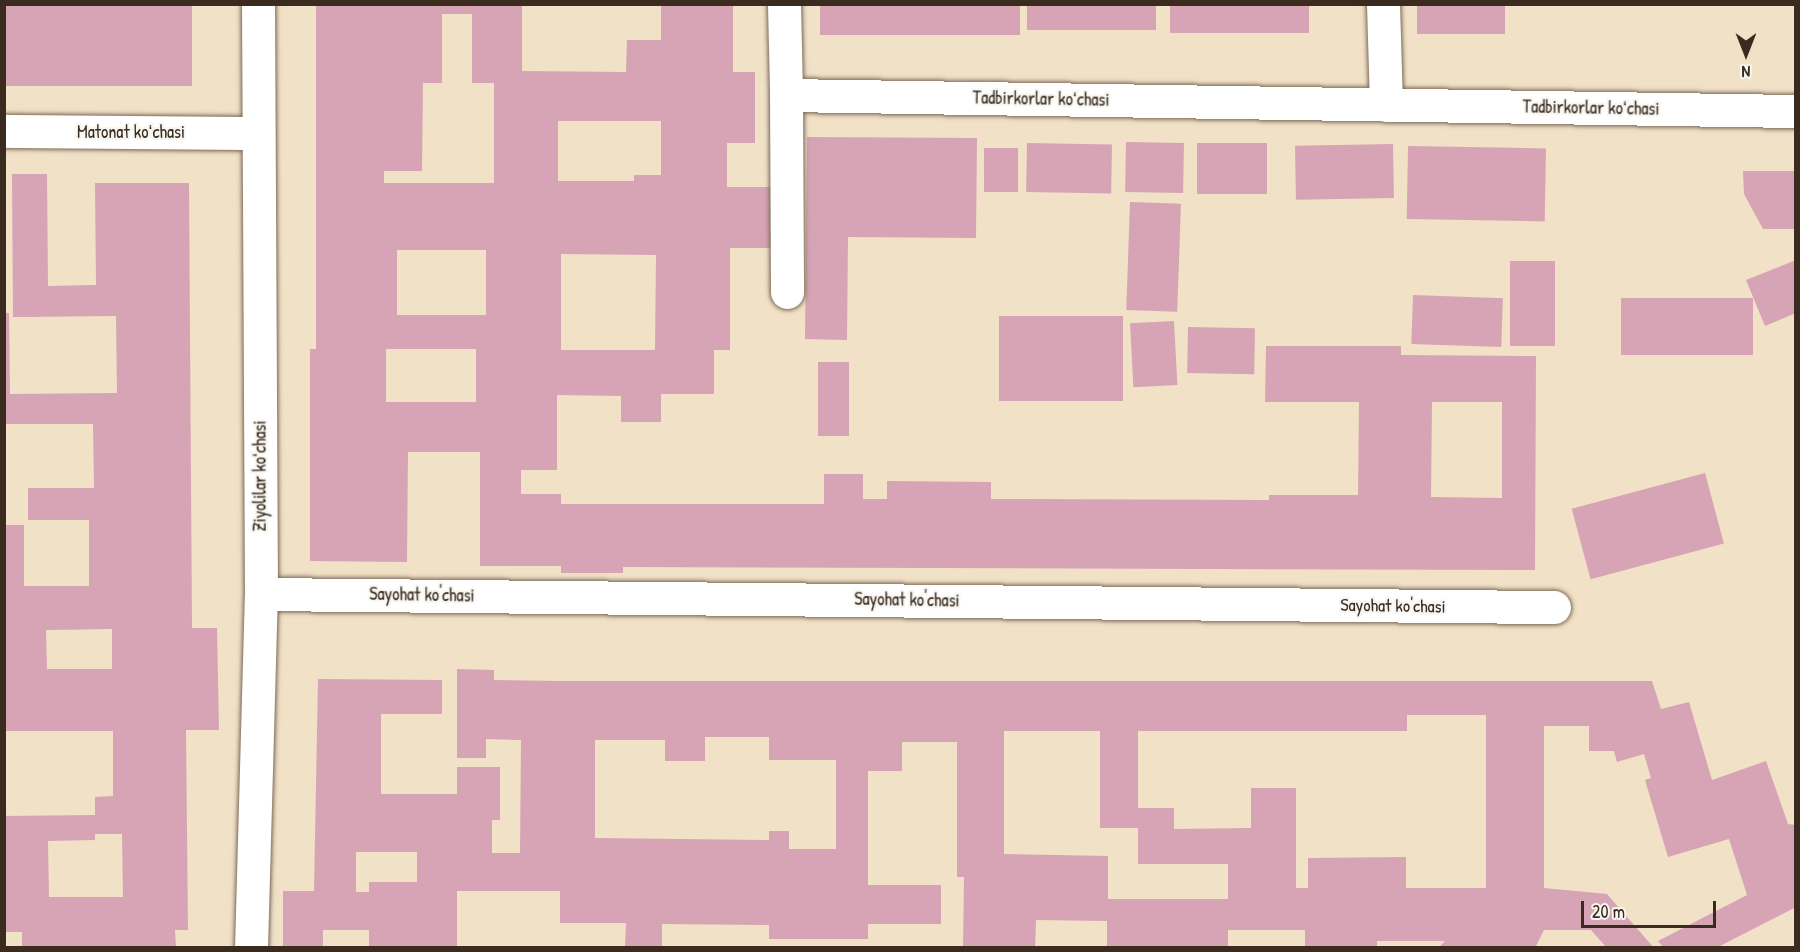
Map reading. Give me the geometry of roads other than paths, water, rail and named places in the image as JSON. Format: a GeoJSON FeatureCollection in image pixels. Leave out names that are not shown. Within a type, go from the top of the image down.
{"type":"FeatureCollection","features":[{"type":"Feature","properties":{"kind":"street","name":"Ziyolilar koʻchasi"},"geometry":{"type":"LineString","coordinates":[[251,948],[261,594],[258,4]]}},
{"type":"Feature","properties":{"kind":"street"},"geometry":{"type":"LineString","coordinates":[[784,4],[788,292]]}},
{"type":"Feature","properties":{"kind":"street"},"geometry":{"type":"LineString","coordinates":[[1383,4],[1386,105]]}},
{"type":"Feature","properties":{"kind":"street","name":"Tadbirkorlar koʻchasi"},"geometry":{"type":"LineString","coordinates":[[786,95],[1796,111]]}},
{"type":"Feature","properties":{"kind":"street","name":"Matonat koʻchasi"},"geometry":{"type":"LineString","coordinates":[[4,131],[257,133]]}},
{"type":"Feature","properties":{"kind":"street","name":"Sayohat ko'chasi"},"geometry":{"type":"LineString","coordinates":[[261,594],[1554,607]]}}]}
